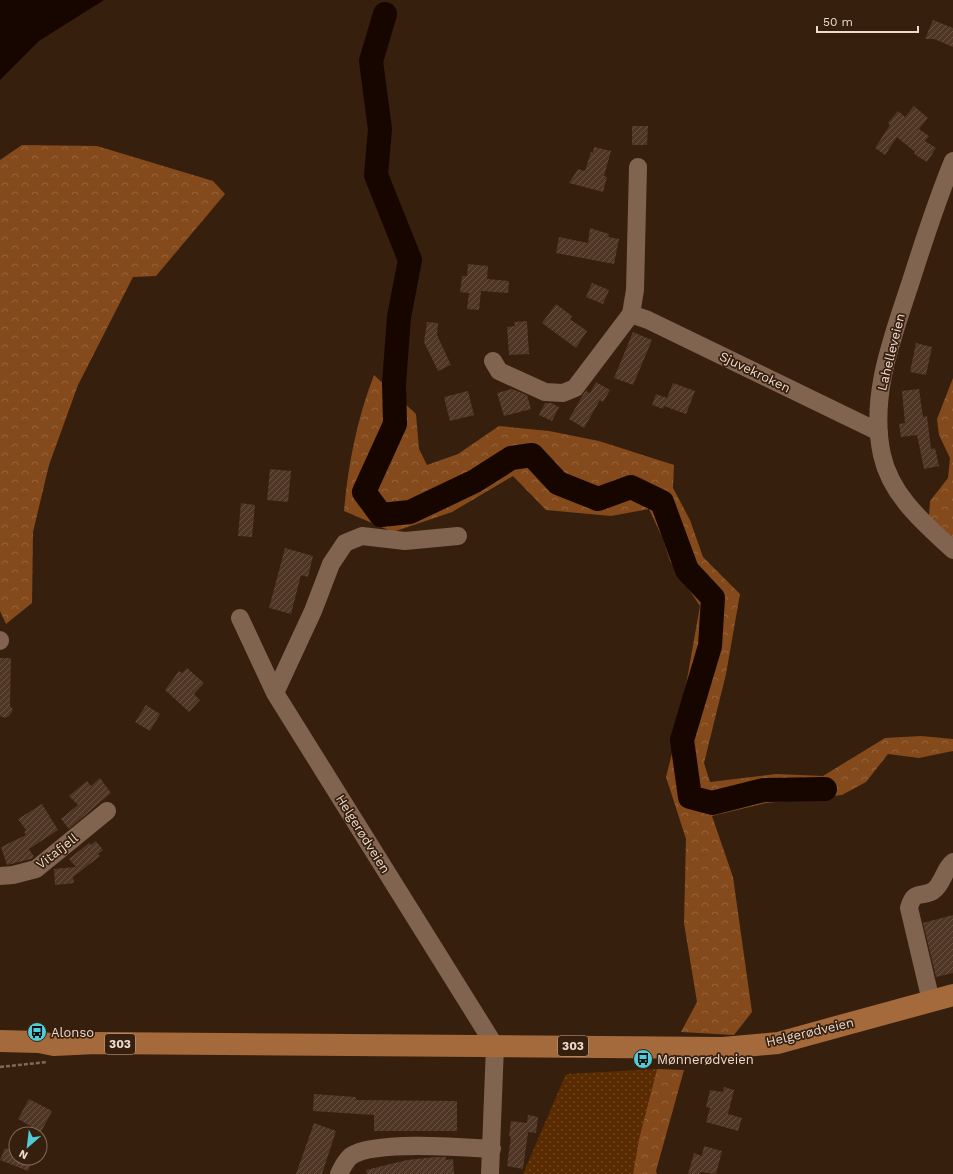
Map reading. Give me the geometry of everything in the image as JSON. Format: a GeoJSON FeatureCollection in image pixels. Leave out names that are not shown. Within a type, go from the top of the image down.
{"type":"FeatureCollection","features":[{"type":"Feature","properties":{"kind":"main road","name":"Helgerødveien"},"geometry":{"type":"LineString","coordinates":[[0,1041],[39,1042],[54,1045],[96,1043],[723,1048],[778,1043],[953,995]]}},
{"type":"Feature","properties":{"kind":"main road","name":"Helgerødveien"},"geometry":{"type":"LineString","coordinates":[[0,1054],[39,1050],[54,1045]]}},
{"type":"Feature","properties":{"kind":"street","name":"Lahelleveien"},"geometry":{"type":"LineString","coordinates":[[953,161],[929,224],[895,332],[882,379],[879,405],[879,432],[882,455],[897,491],[909,508],[953,550]]}},
{"type":"Feature","properties":{"kind":"street"},"geometry":{"type":"LineString","coordinates":[[493,361],[499,370],[545,392],[562,393],[575,388],[631,314],[635,290],[638,167]]}},
{"type":"Feature","properties":{"kind":"street","name":"Sjuvekroken"},"geometry":{"type":"LineString","coordinates":[[631,314],[648,320],[879,432]]}},
{"type":"Feature","properties":{"kind":"street"},"geometry":{"type":"LineString","coordinates":[[275,693],[314,611],[331,564],[345,543],[362,536],[405,541],[458,536]]}},
{"type":"Feature","properties":{"kind":"street","name":"Helgerødveien"},"geometry":{"type":"LineString","coordinates":[[240,618],[275,693],[496,1046]]}},
{"type":"Feature","properties":{"kind":"street","name":"Vitafjell"},"geometry":{"type":"LineString","coordinates":[[0,876],[13,875],[36,869],[107,811]]}},
{"type":"Feature","properties":{"kind":"street"},"geometry":{"type":"LineString","coordinates":[[931,1001],[909,908],[911,900],[916,895],[928,893],[937,887],[953,862]]}},
{"type":"Feature","properties":{"kind":"street"},"geometry":{"type":"LineString","coordinates":[[490,1174],[496,1046]]}},
{"type":"Feature","properties":{"kind":"street"},"geometry":{"type":"LineString","coordinates":[[339,1174],[351,1156],[364,1151],[393,1147],[446,1146],[492,1150]]}},
{"type":"Feature","properties":{"kind":"shaded area"},"geometry":{"type":"Polygon","coordinates":[[[0,0],[104,0],[39,41],[0,80],[0,0]]]}},
{"type":"Feature","properties":{"kind":"shaded area"},"geometry":{"type":"Polygon","coordinates":[[[657,1069],[639,1139],[633,1174],[523,1174],[566,1074],[657,1069]]]}},
{"type":"Feature","properties":{"kind":"green space"},"geometry":{"type":"Polygon","coordinates":[[[22,145],[97,146],[213,181],[225,194],[156,276],[133,277],[78,385],[49,465],[33,532],[32,603],[6,624],[0,611],[0,160],[22,145]]]}},
{"type":"Feature","properties":{"kind":"green space"},"geometry":{"type":"Polygon","coordinates":[[[374,375],[416,414],[419,449],[427,465],[458,454],[499,426],[549,431],[599,441],[674,465],[673,488],[690,520],[703,557],[740,594],[726,674],[704,763],[710,782],[776,774],[823,776],[885,738],[921,736],[953,739],[953,751],[919,758],[888,754],[866,782],[842,795],[766,803],[712,816],[733,877],[752,1012],[734,1035],[681,1032],[697,1002],[684,923],[686,839],[666,777],[678,730],[700,606],[670,561],[663,539],[649,509],[611,516],[546,510],[513,476],[452,512],[393,532],[344,511],[354,442],[374,375]]]}},
{"type":"Feature","properties":{"kind":"green space"},"geometry":{"type":"Polygon","coordinates":[[[953,378],[953,540],[929,516],[930,501],[948,478],[950,458],[939,435],[937,419],[953,378]]]}},
{"type":"Feature","properties":{"kind":"green space"},"geometry":{"type":"Polygon","coordinates":[[[657,1069],[684,1070],[656,1171],[657,1174],[633,1174],[639,1139],[657,1069]]]}},
{"type":"Feature","properties":{"kind":"building"},"geometry":{"type":"Polygon","coordinates":[[[933,20],[953,28],[953,47],[934,39],[925,39],[933,20]]]}},
{"type":"Feature","properties":{"kind":"building"},"geometry":{"type":"Polygon","coordinates":[[[914,106],[928,118],[919,129],[929,136],[925,141],[936,148],[927,162],[914,154],[915,152],[897,137],[885,155],[875,148],[890,125],[888,123],[898,111],[905,117],[914,106]]]}},
{"type":"Feature","properties":{"kind":"building"},"geometry":{"type":"Polygon","coordinates":[[[632,126],[648,126],[647,145],[632,145],[632,126]]]}},
{"type":"Feature","properties":{"kind":"building"},"geometry":{"type":"Polygon","coordinates":[[[594,147],[611,151],[604,176],[607,177],[603,192],[569,183],[578,169],[585,171],[594,147]]]}},
{"type":"Feature","properties":{"kind":"building"},"geometry":{"type":"Polygon","coordinates":[[[590,228],[609,234],[608,237],[619,239],[614,264],[556,253],[559,237],[588,243],[590,228]]]}},
{"type":"Feature","properties":{"kind":"building"},"geometry":{"type":"Polygon","coordinates":[[[468,264],[488,266],[487,279],[509,281],[508,293],[481,291],[479,310],[467,309],[469,293],[460,292],[462,276],[467,276],[468,264]]]}},
{"type":"Feature","properties":{"kind":"building"},"geometry":{"type":"Polygon","coordinates":[[[592,283],[609,290],[603,304],[586,297],[592,283]]]}},
{"type":"Feature","properties":{"kind":"building"},"geometry":{"type":"Polygon","coordinates":[[[556,304],[572,316],[570,319],[587,331],[576,348],[542,323],[556,304]]]}},
{"type":"Feature","properties":{"kind":"building"},"geometry":{"type":"Polygon","coordinates":[[[527,321],[529,354],[509,355],[507,327],[515,326],[514,322],[527,321]]]}},
{"type":"Feature","properties":{"kind":"building"},"geometry":{"type":"Polygon","coordinates":[[[427,322],[438,323],[437,335],[451,365],[438,371],[424,342],[427,322]]]}},
{"type":"Feature","properties":{"kind":"building"},"geometry":{"type":"Polygon","coordinates":[[[633,332],[652,340],[633,385],[614,378],[633,332]]]}},
{"type":"Feature","properties":{"kind":"building"},"geometry":{"type":"Polygon","coordinates":[[[916,343],[932,347],[926,375],[910,372],[916,343]]]}},
{"type":"Feature","properties":{"kind":"building"},"geometry":{"type":"Polygon","coordinates":[[[596,382],[610,390],[603,402],[600,400],[584,428],[569,419],[584,393],[586,391],[590,393],[596,382]]]}},
{"type":"Feature","properties":{"kind":"building"},"geometry":{"type":"Polygon","coordinates":[[[673,383],[695,391],[686,414],[664,406],[663,409],[652,405],[656,394],[667,398],[673,383]]]}},
{"type":"Feature","properties":{"kind":"building"},"geometry":{"type":"Polygon","coordinates":[[[512,389],[527,395],[531,409],[504,416],[497,393],[512,389]]]}},
{"type":"Feature","properties":{"kind":"building"},"geometry":{"type":"Polygon","coordinates":[[[919,389],[923,417],[927,416],[931,449],[935,448],[939,466],[924,469],[917,435],[901,437],[899,424],[905,423],[902,391],[919,389]]]}},
{"type":"Feature","properties":{"kind":"building"},"geometry":{"type":"Polygon","coordinates":[[[468,391],[474,415],[450,421],[444,397],[468,391]]]}},
{"type":"Feature","properties":{"kind":"building"},"geometry":{"type":"Polygon","coordinates":[[[545,403],[551,403],[559,407],[552,421],[539,415],[545,403]]]}},
{"type":"Feature","properties":{"kind":"building"},"geometry":{"type":"Polygon","coordinates":[[[270,469],[291,471],[288,502],[267,500],[270,469]]]}},
{"type":"Feature","properties":{"kind":"building"},"geometry":{"type":"Polygon","coordinates":[[[241,503],[255,505],[252,537],[238,536],[241,503]]]}},
{"type":"Feature","properties":{"kind":"building"},"geometry":{"type":"Polygon","coordinates":[[[285,548],[313,556],[308,577],[301,575],[291,614],[269,608],[285,548]]]}},
{"type":"Feature","properties":{"kind":"building"},"geometry":{"type":"Polygon","coordinates":[[[0,658],[11,658],[10,706],[13,710],[9,716],[5,718],[0,716],[0,658]]]}},
{"type":"Feature","properties":{"kind":"building"},"geometry":{"type":"Polygon","coordinates":[[[187,668],[204,683],[194,694],[200,700],[189,712],[165,690],[179,671],[182,673],[187,668]]]}},
{"type":"Feature","properties":{"kind":"building"},"geometry":{"type":"Polygon","coordinates":[[[146,705],[160,714],[150,731],[135,722],[146,705]]]}},
{"type":"Feature","properties":{"kind":"building"},"geometry":{"type":"Polygon","coordinates":[[[100,778],[111,793],[69,829],[61,819],[78,805],[69,796],[87,781],[91,786],[100,778]]]}},
{"type":"Feature","properties":{"kind":"building"},"geometry":{"type":"Polygon","coordinates":[[[42,804],[58,830],[29,849],[34,857],[7,865],[1,847],[26,835],[24,832],[26,830],[18,819],[42,804]]]}},
{"type":"Feature","properties":{"kind":"building"},"geometry":{"type":"Polygon","coordinates":[[[96,841],[103,850],[98,854],[100,856],[73,877],[74,883],[55,885],[54,869],[76,867],[69,859],[89,843],[91,845],[96,841]]]}},
{"type":"Feature","properties":{"kind":"building"},"geometry":{"type":"Polygon","coordinates":[[[953,915],[953,973],[936,977],[923,923],[953,915]]]}},
{"type":"Feature","properties":{"kind":"building"},"geometry":{"type":"Polygon","coordinates":[[[724,1087],[734,1090],[728,1114],[742,1118],[738,1131],[706,1122],[710,1108],[706,1107],[710,1090],[723,1092],[724,1087]]]}},
{"type":"Feature","properties":{"kind":"building"},"geometry":{"type":"Polygon","coordinates":[[[314,1094],[356,1097],[356,1100],[457,1101],[457,1131],[374,1131],[374,1115],[313,1111],[314,1094]]]}},
{"type":"Feature","properties":{"kind":"building"},"geometry":{"type":"Polygon","coordinates":[[[29,1099],[52,1111],[44,1126],[30,1126],[18,1119],[29,1099]]]}},
{"type":"Feature","properties":{"kind":"building"},"geometry":{"type":"Polygon","coordinates":[[[528,1115],[538,1117],[536,1133],[528,1132],[523,1169],[507,1166],[511,1137],[509,1136],[511,1121],[527,1123],[528,1115]]]}},
{"type":"Feature","properties":{"kind":"building"},"geometry":{"type":"Polygon","coordinates":[[[314,1123],[336,1131],[322,1174],[296,1174],[314,1123]]]}},
{"type":"Feature","properties":{"kind":"building"},"geometry":{"type":"Polygon","coordinates":[[[704,1146],[722,1151],[716,1174],[700,1172],[699,1174],[688,1174],[694,1153],[702,1156],[704,1146]]]}},
{"type":"Feature","properties":{"kind":"building"},"geometry":{"type":"Polygon","coordinates":[[[5,1148],[8,1149],[8,1163],[0,1160],[5,1148]]]}},
{"type":"Feature","properties":{"kind":"building"},"geometry":{"type":"Polygon","coordinates":[[[446,1157],[446,1160],[453,1159],[454,1174],[367,1174],[366,1170],[407,1160],[446,1157]]]}},
{"type":"Feature","properties":{"kind":"building"},"geometry":{"type":"Polygon","coordinates":[[[15,1166],[30,1166],[28,1171],[15,1166]]]}},
{"type":"Feature","properties":{"kind":"waterway"},"geometry":{"type":"LineString","coordinates":[[385,14],[371,61],[380,129],[376,175],[410,260],[399,317],[394,384],[395,424],[364,492],[381,515],[410,512],[475,481],[511,458],[532,455],[558,483],[598,499],[631,487],[662,502],[687,570],[713,598],[710,646],[682,740],[690,797],[712,803],[764,790],[825,789]]}},
{"type":"Feature","properties":{"kind":"place","name":"Alonso"},"geometry":{"type":"Point","coordinates":[37,1032]}},
{"type":"Feature","properties":{"kind":"place","name":"Mønnerødveien"},"geometry":{"type":"Point","coordinates":[643,1059]}}]}
